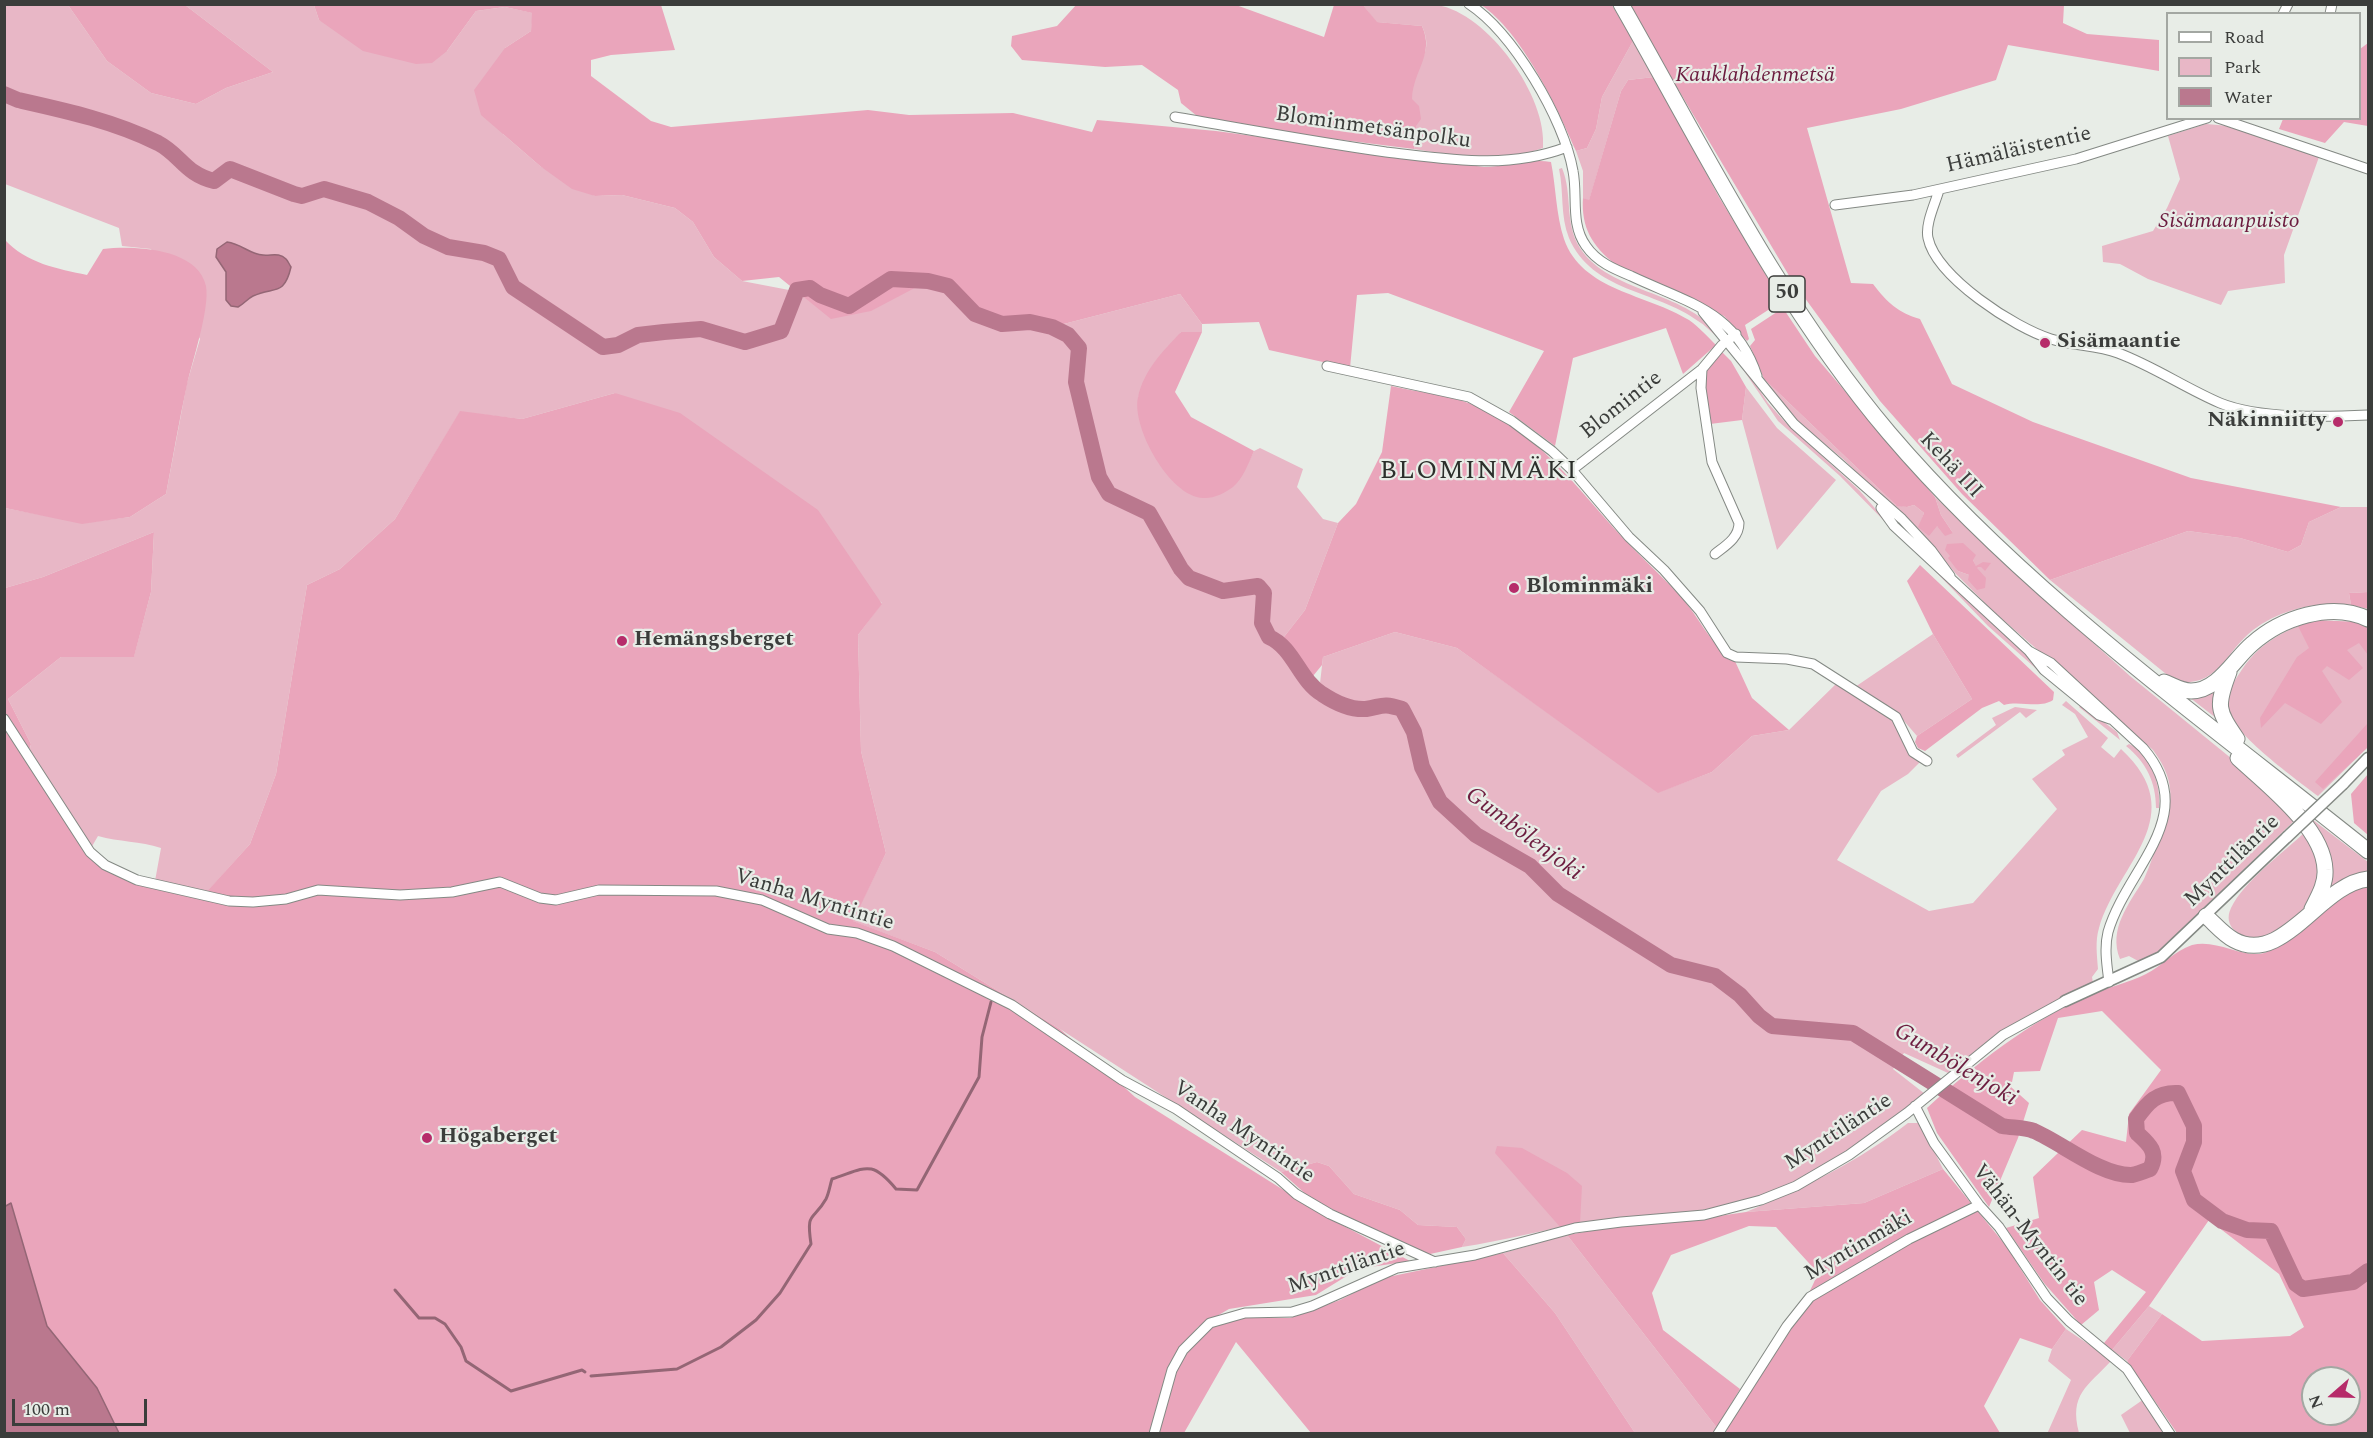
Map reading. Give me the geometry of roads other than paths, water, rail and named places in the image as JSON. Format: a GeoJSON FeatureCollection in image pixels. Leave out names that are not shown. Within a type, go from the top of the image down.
{"type":"FeatureCollection","features":[{"type":"Feature","properties":{"kind":"highway","name":"Kehä III"},"geometry":{"type":"LineString","coordinates":[[1621,4],[1763,257],[1844,376],[1887,431],[1964,515],[2067,608],[2368,851]]}},
{"type":"Feature","properties":{"kind":"highway"},"geometry":{"type":"LineString","coordinates":[[2148,674],[2191,691],[2203,688],[2229,669],[2252,644],[2267,632],[2295,618],[2330,612],[2368,619]]}},
{"type":"Feature","properties":{"kind":"highway"},"geometry":{"type":"LineString","coordinates":[[2229,669],[2220,693],[2218,709],[2227,727],[2247,754]]}},
{"type":"Feature","properties":{"kind":"highway"},"geometry":{"type":"LineString","coordinates":[[2216,729],[2237,757],[2291,808],[2317,844],[2325,871],[2324,884],[2313,909]]}},
{"type":"Feature","properties":{"kind":"highway"},"geometry":{"type":"LineString","coordinates":[[2206,916],[2233,940],[2255,946],[2266,945],[2284,936],[2313,909],[2349,884],[2368,879]]}},
{"type":"Feature","properties":{"kind":"street"},"geometry":{"type":"LineString","coordinates":[[1469,4],[1490,20],[1521,59],[1545,100],[1566,147],[1574,172],[1574,210],[1584,243],[1592,254],[1616,270],[1718,317],[1736,334],[1751,356],[1757,376]]}},
{"type":"Feature","properties":{"kind":"street","name":"Blominmetsänpolku"},"geometry":{"type":"LineString","coordinates":[[1174,117],[1282,137],[1473,162],[1497,163],[1522,160],[1566,147]]}},
{"type":"Feature","properties":{"kind":"street","name":"Hämäläistentie"},"geometry":{"type":"LineString","coordinates":[[1836,205],[1939,190],[2076,159],[2201,120]]}},
{"type":"Feature","properties":{"kind":"street"},"geometry":{"type":"LineString","coordinates":[[2233,120],[2368,169]]}},
{"type":"Feature","properties":{"kind":"street"},"geometry":{"type":"LineString","coordinates":[[1939,190],[1927,230],[1928,241],[1949,274],[1997,312],[2051,339],[2112,350],[2240,410],[2327,417],[2368,415]]}},
{"type":"Feature","properties":{"kind":"street"},"geometry":{"type":"LineString","coordinates":[[1701,310],[1728,340],[1794,424],[1873,496],[1894,526],[1950,576],[2068,691],[2099,715],[2112,720],[2154,760],[2165,783],[2166,796],[2156,839],[2108,932],[2106,955],[2109,982]]}},
{"type":"Feature","properties":{"kind":"street","name":"Blomintie"},"geometry":{"type":"LineString","coordinates":[[1327,366],[1469,397],[1512,421],[1552,451],[1572,470],[1702,369],[1736,334]]}},
{"type":"Feature","properties":{"kind":"street"},"geometry":{"type":"LineString","coordinates":[[1702,369],[1701,388],[1711,457],[1740,523],[1739,530],[1733,539],[1714,554]]}},
{"type":"Feature","properties":{"kind":"street"},"geometry":{"type":"LineString","coordinates":[[1572,470],[1629,537],[1664,570],[1700,611],[1727,653],[1737,657],[1787,659],[1813,664],[1896,717],[1913,752],[1928,761]]}},
{"type":"Feature","properties":{"kind":"street","name":"Vanha Myntintie"},"geometry":{"type":"LineString","coordinates":[[4,719],[90,852],[105,865],[137,880],[229,901],[253,902],[286,899],[318,890],[400,895],[452,892],[500,882],[540,898],[556,900],[599,890],[716,891],[762,900],[828,929],[857,933],[893,946],[1012,1005],[1122,1080],[1176,1108],[1278,1178],[1296,1194],[1330,1214],[1435,1262]]}},
{"type":"Feature","properties":{"kind":"street","name":"Mynttiläntie"},"geometry":{"type":"LineString","coordinates":[[1154,1434],[1173,1370],[1183,1350],[1210,1323],[1245,1313],[1292,1312],[1352,1290],[1381,1273],[1397,1268],[1475,1255],[1575,1228],[1704,1215],[1761,1200],[1796,1186],[1849,1155],[1915,1106],[2003,1035],[2065,1001],[2157,960],[2206,916],[2368,758]]}},
{"type":"Feature","properties":{"kind":"street","name":"Vähän-Myntin tie"},"geometry":{"type":"LineString","coordinates":[[1915,1106],[1934,1143],[1979,1204],[2000,1227],[2057,1310],[2127,1369],[2170,1434]]}},
{"type":"Feature","properties":{"kind":"street","name":"Myntinmäki"},"geometry":{"type":"LineString","coordinates":[[1718,1434],[1780,1336],[1810,1297],[1909,1239],[1979,1204]]}},
{"type":"Feature","properties":{"kind":"water"},"geometry":{"type":"Polygon","coordinates":[[[227,242],[258,254],[283,257],[291,267],[285,283],[277,289],[253,296],[238,307],[231,306],[226,300],[226,272],[216,257],[217,249],[227,242]]]}},
{"type":"Feature","properties":{"kind":"water"},"geometry":{"type":"Polygon","coordinates":[[[11,1203],[47,1326],[97,1388],[119,1433],[5,1433],[4,1207],[11,1203]]]}},
{"type":"Feature","properties":{"kind":"waterway","name":"Gumbölenjoki"},"geometry":{"type":"LineString","coordinates":[[4,94],[18,100],[90,117],[141,135],[166,148],[196,174],[214,181],[230,169],[302,196],[324,189],[368,202],[399,218],[424,236],[448,247],[484,253],[499,259],[513,287],[603,347],[618,345],[638,335],[701,329],[745,342],[781,331],[797,290],[810,288],[820,295],[849,306],[891,279],[928,281],[948,286],[975,314],[1002,324],[1030,322],[1052,327],[1068,335],[1079,348],[1076,382],[1099,477],[1109,494],[1149,513],[1181,569],[1189,578],[1223,591],[1258,586],[1264,593],[1262,623],[1269,637],[1285,649],[1308,681],[1322,694],[1337,703],[1354,708],[1387,706],[1402,709],[1414,732],[1422,767],[1440,802],[1476,835],[1530,866],[1558,894],[1671,965],[1715,976],[1740,995],[1759,1016],[1772,1026],[1853,1033],[2002,1126],[2034,1131],[2095,1165],[2120,1174],[2132,1175],[2150,1169],[2153,1163],[2153,1153],[2149,1145],[2137,1133],[2136,1119],[2154,1099],[2164,1094],[2178,1093],[2194,1126],[2194,1142],[2183,1171],[2194,1200],[2222,1221],[2247,1230],[2271,1231],[2296,1284],[2303,1289],[2353,1282],[2368,1271]]}},
{"type":"Feature","properties":{"kind":"waterway"},"geometry":{"type":"LineString","coordinates":[[591,1376],[677,1369],[721,1347],[756,1320],[780,1293],[811,1244],[810,1221],[826,1199],[832,1179],[867,1169],[880,1173],[896,1189],[917,1190],[979,1077],[982,1037],[991,1002]]}},
{"type":"Feature","properties":{"kind":"waterway"},"geometry":{"type":"LineString","coordinates":[[395,1290],[419,1318],[435,1318],[445,1324],[461,1347],[466,1361],[511,1391],[582,1370],[585,1372]]}},
{"type":"Feature","properties":{"kind":"place","name":"Sisämaantie"},"geometry":{"type":"Point","coordinates":[2045,343]}},
{"type":"Feature","properties":{"kind":"place","name":"Näkinniitty"},"geometry":{"type":"Point","coordinates":[2338,422]}},
{"type":"Feature","properties":{"kind":"place","name":"Blominmäki"},"geometry":{"type":"Point","coordinates":[1514,588]}},
{"type":"Feature","properties":{"kind":"place","name":"Hemängsberget"},"geometry":{"type":"Point","coordinates":[622,641]}},
{"type":"Feature","properties":{"kind":"place","name":"Högaberget"},"geometry":{"type":"Point","coordinates":[427,1138]}},
{"type":"Feature","properties":{"kind":"district","name":"BLOMINMÄKI"},"geometry":{"type":"Point","coordinates":[1479,473]}},
{"type":"Feature","properties":{"kind":"park label","name":"Kauklahdenmetsä"},"geometry":{"type":"Point","coordinates":[1755,77]}},
{"type":"Feature","properties":{"kind":"park label","name":"Sisämaanpuisto"},"geometry":{"type":"Point","coordinates":[2229,223]}}]}
